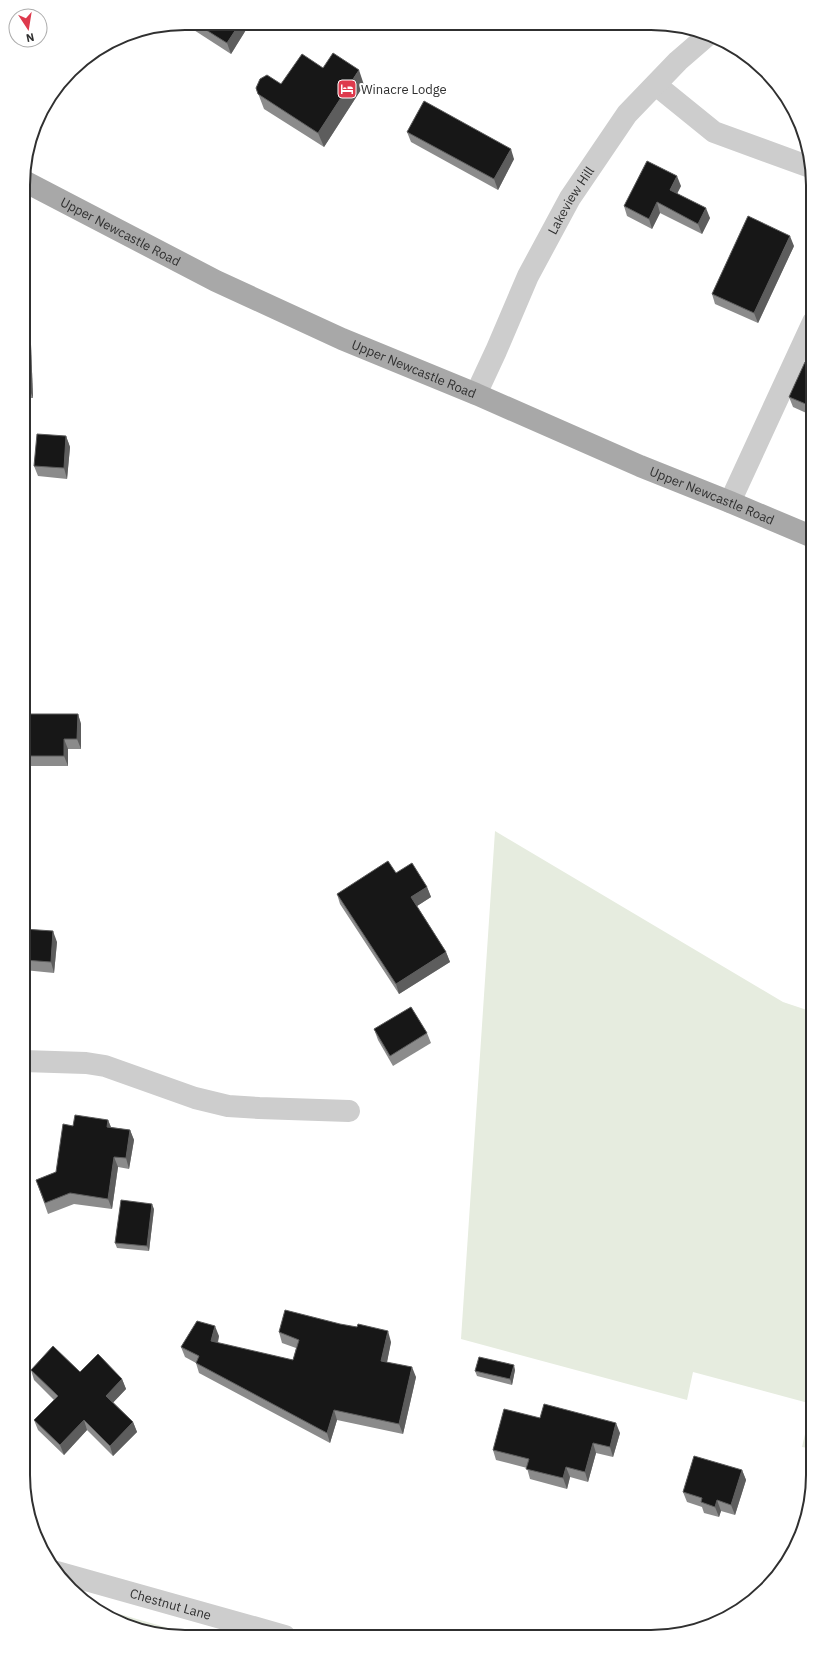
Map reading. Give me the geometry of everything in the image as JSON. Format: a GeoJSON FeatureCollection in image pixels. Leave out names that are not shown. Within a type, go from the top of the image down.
{"type":"FeatureCollection","features":[{"type":"Feature","properties":{"kind":"main road","name":"Upper Newcastle Road"},"geometry":{"type":"LineString","coordinates":[[30,183],[216,281],[342,339],[476,394],[640,466],[806,534]]}},
{"type":"Feature","properties":{"kind":"street","name":"Lakeview Hill"},"geometry":{"type":"LineString","coordinates":[[476,394],[528,276],[570,198],[627,114],[678,61],[703,39]]}},
{"type":"Feature","properties":{"kind":"street"},"geometry":{"type":"LineString","coordinates":[[656,84],[714,132],[805,165]]}},
{"type":"Feature","properties":{"kind":"street"},"geometry":{"type":"LineString","coordinates":[[730,502],[806,337]]}},
{"type":"Feature","properties":{"kind":"street"},"geometry":{"type":"LineString","coordinates":[[30,1061],[86,1063],[106,1066],[195,1098],[228,1106],[349,1111]]}},
{"type":"Feature","properties":{"kind":"street","name":"Chestnut Lane"},"geometry":{"type":"LineString","coordinates":[[67,1575],[265,1630]]}},
{"type":"Feature","properties":{"kind":"shaded area"},"geometry":{"type":"Polygon","coordinates":[[[495,831],[783,1002],[806,1010],[806,1402],[693,1372],[687,1400],[461,1339],[495,831]]]}},
{"type":"Feature","properties":{"kind":"shaded area"},"geometry":{"type":"Polygon","coordinates":[[[806,1430],[806,1448],[802,1447],[806,1430]]]}},
{"type":"Feature","properties":{"kind":"shaded area"},"geometry":{"type":"Polygon","coordinates":[[[114,1613],[175,1630],[145,1625],[114,1613]]]}},
{"type":"Feature","properties":{"kind":"building"},"geometry":{"type":"Polygon","coordinates":[[[206,30],[235,30],[227,43],[206,30]]]}},
{"type":"Feature","properties":{"kind":"building"},"geometry":{"type":"Polygon","coordinates":[[[333,53],[359,70],[318,133],[258,94],[256,88],[260,79],[267,75],[281,84],[302,54],[323,68],[333,53]]]}},
{"type":"Feature","properties":{"kind":"building"},"geometry":{"type":"Polygon","coordinates":[[[424,101],[511,149],[494,179],[407,132],[424,101]]]}},
{"type":"Feature","properties":{"kind":"building"},"geometry":{"type":"Polygon","coordinates":[[[647,161],[677,176],[670,190],[706,208],[698,224],[657,202],[649,219],[624,206],[647,161]]]}},
{"type":"Feature","properties":{"kind":"building"},"geometry":{"type":"Polygon","coordinates":[[[748,216],[790,236],[754,313],[712,294],[748,216]]]}},
{"type":"Feature","properties":{"kind":"building"},"geometry":{"type":"Polygon","coordinates":[[[805,362],[806,404],[789,397],[805,362]]]}},
{"type":"Feature","properties":{"kind":"building"},"geometry":{"type":"Polygon","coordinates":[[[37,434],[66,436],[64,468],[34,466],[37,434]]]}},
{"type":"Feature","properties":{"kind":"building"},"geometry":{"type":"Polygon","coordinates":[[[30,714],[78,714],[77,739],[64,739],[64,756],[30,756],[30,714]]]}},
{"type":"Feature","properties":{"kind":"building"},"geometry":{"type":"Polygon","coordinates":[[[388,861],[396,873],[412,863],[427,887],[411,897],[446,952],[396,984],[337,894],[388,861]]]}},
{"type":"Feature","properties":{"kind":"building"},"geometry":{"type":"Polygon","coordinates":[[[30,929],[53,931],[51,962],[30,960],[30,929]]]}},
{"type":"Feature","properties":{"kind":"building"},"geometry":{"type":"Polygon","coordinates":[[[411,1007],[427,1033],[390,1056],[374,1029],[411,1007]]]}},
{"type":"Feature","properties":{"kind":"building"},"geometry":{"type":"Polygon","coordinates":[[[75,1115],[108,1120],[107,1127],[130,1130],[126,1158],[114,1157],[108,1199],[70,1193],[45,1203],[36,1180],[56,1172],[63,1124],[73,1126],[75,1115]]]}},
{"type":"Feature","properties":{"kind":"building"},"geometry":{"type":"Polygon","coordinates":[[[121,1200],[152,1204],[147,1246],[115,1243],[121,1200]]]}},
{"type":"Feature","properties":{"kind":"building"},"geometry":{"type":"Polygon","coordinates":[[[285,1310],[340,1324],[357,1327],[358,1324],[388,1331],[381,1361],[412,1367],[399,1424],[334,1410],[327,1433],[196,1363],[199,1356],[181,1347],[197,1321],[215,1326],[211,1341],[293,1360],[299,1340],[279,1332],[285,1310]]]}},
{"type":"Feature","properties":{"kind":"building"},"geometry":{"type":"Polygon","coordinates":[[[53,1346],[80,1372],[98,1354],[122,1379],[106,1396],[133,1422],[110,1446],[84,1420],[60,1445],[34,1420],[58,1396],[31,1370],[53,1346]]]}},
{"type":"Feature","properties":{"kind":"building"},"geometry":{"type":"Polygon","coordinates":[[[479,1357],[514,1365],[510,1379],[475,1371],[479,1357]]]}},
{"type":"Feature","properties":{"kind":"building"},"geometry":{"type":"Polygon","coordinates":[[[544,1404],[616,1423],[610,1447],[593,1443],[585,1472],[566,1467],[563,1478],[526,1469],[529,1459],[493,1450],[504,1409],[540,1418],[544,1404]]]}},
{"type":"Feature","properties":{"kind":"building"},"geometry":{"type":"Polygon","coordinates":[[[694,1456],[742,1470],[731,1505],[717,1500],[715,1507],[701,1502],[702,1498],[683,1492],[694,1456]]]}},
{"type":"Feature","properties":{"kind":"place","name":"Winacre Lodge"},"geometry":{"type":"Point","coordinates":[347,89]}}]}
